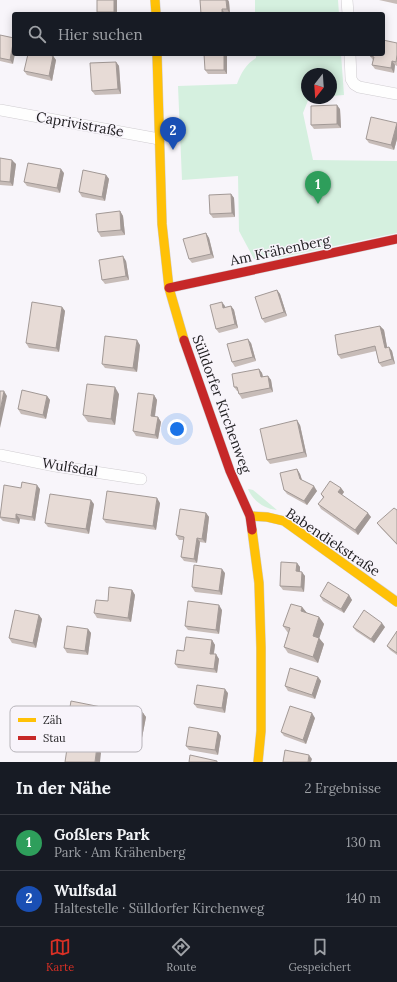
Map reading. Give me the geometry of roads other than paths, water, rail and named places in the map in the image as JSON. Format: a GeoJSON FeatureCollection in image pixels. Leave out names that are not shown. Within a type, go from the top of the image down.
{"type":"FeatureCollection","features":[{"type":"Feature","properties":{"kind":"street"},"geometry":{"type":"LineString","coordinates":[[155,0],[156,12]]}},
{"type":"Feature","properties":{"kind":"street"},"geometry":{"type":"LineString","coordinates":[[347,0],[348,12]]}},
{"type":"Feature","properties":{"kind":"street","name":"Sülldorfer Kirchenweg"},"geometry":{"type":"LineString","coordinates":[[157,56],[162,224],[169,288],[186,348],[232,475],[250,516],[260,597],[262,686],[261,731],[258,762]]}},
{"type":"Feature","properties":{"kind":"street"},"geometry":{"type":"LineString","coordinates":[[350,56],[351,79],[354,84],[359,87],[397,94]]}},
{"type":"Feature","properties":{"kind":"street","name":"Caprivistraße"},"geometry":{"type":"LineString","coordinates":[[0,110],[160,139]]}},
{"type":"Feature","properties":{"kind":"street","name":"Am Krähenberg"},"geometry":{"type":"LineString","coordinates":[[169,288],[397,239]]}},
{"type":"Feature","properties":{"kind":"street","name":"Wulfsdal"},"geometry":{"type":"LineString","coordinates":[[0,455],[55,466],[141,479]]}},
{"type":"Feature","properties":{"kind":"street","name":"Babendiekstraße"},"geometry":{"type":"LineString","coordinates":[[250,516],[267,517],[284,521],[397,602]]}},
{"type":"Feature","properties":{"kind":"place","name":"Wulfsdal"},"geometry":{"type":"Point","coordinates":[173,150]}},
{"type":"Feature","properties":{"kind":"place","name":"Goßlers Park"},"geometry":{"type":"Point","coordinates":[318,204]}}]}
